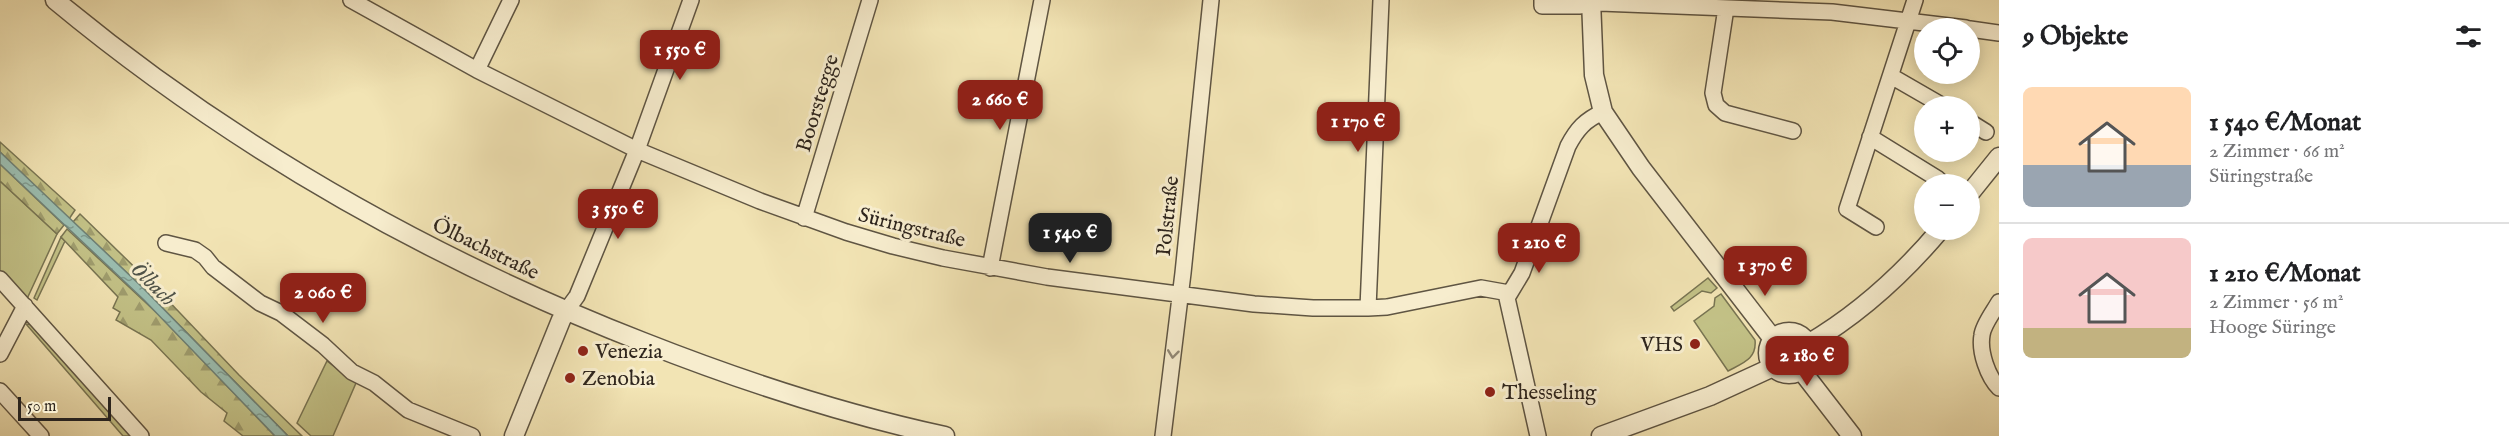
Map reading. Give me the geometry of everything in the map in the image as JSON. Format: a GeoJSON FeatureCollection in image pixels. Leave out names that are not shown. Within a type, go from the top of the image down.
{"type":"FeatureCollection","features":[{"type":"Feature","properties":{"kind":"street","name":"Ölbachstraße"},"geometry":{"type":"LineString","coordinates":[[56,0],[99,36],[167,87],[321,188],[415,238],[566,311],[667,351],[838,410],[945,436]]}},
{"type":"Feature","properties":{"kind":"street","name":"Süringstraße"},"geometry":{"type":"LineString","coordinates":[[351,0],[477,70],[637,150],[804,218],[893,246],[990,268],[1180,296],[1312,308],[1387,307],[1481,288],[1509,293]]}},
{"type":"Feature","properties":{"kind":"street"},"geometry":{"type":"LineString","coordinates":[[477,70],[511,0]]}},
{"type":"Feature","properties":{"kind":"street"},"geometry":{"type":"LineString","coordinates":[[514,436],[561,320],[577,296],[637,150],[691,0]]}},
{"type":"Feature","properties":{"kind":"street","name":"Boorstegge"},"geometry":{"type":"LineString","coordinates":[[804,218],[870,0]]}},
{"type":"Feature","properties":{"kind":"street"},"geometry":{"type":"LineString","coordinates":[[990,268],[1042,0]]}},
{"type":"Feature","properties":{"kind":"street","name":"Polstraße"},"geometry":{"type":"LineString","coordinates":[[1163,436],[1211,0]]}},
{"type":"Feature","properties":{"kind":"street"},"geometry":{"type":"LineString","coordinates":[[1368,308],[1381,0]]}},
{"type":"Feature","properties":{"kind":"street"},"geometry":{"type":"LineString","coordinates":[[1876,227],[1847,209],[1915,0]]}},
{"type":"Feature","properties":{"kind":"street"},"geometry":{"type":"LineString","coordinates":[[1542,3],[1591,2],[1832,12],[1914,21]]}},
{"type":"Feature","properties":{"kind":"street"},"geometry":{"type":"LineString","coordinates":[[1591,2],[1594,75],[1603,112],[1641,168],[1773,339]]}},
{"type":"Feature","properties":{"kind":"street"},"geometry":{"type":"LineString","coordinates":[[1726,8],[1713,93],[1716,105],[1725,113],[1793,131]]}},
{"type":"Feature","properties":{"kind":"street"},"geometry":{"type":"LineString","coordinates":[[1980,31],[1999,33]]}},
{"type":"Feature","properties":{"kind":"street"},"geometry":{"type":"LineString","coordinates":[[1891,76],[1926,96]]}},
{"type":"Feature","properties":{"kind":"street"},"geometry":{"type":"LineString","coordinates":[[1538,436],[1507,304],[1509,293],[1522,273],[1568,146],[1577,129],[1589,119],[1603,112]]}},
{"type":"Feature","properties":{"kind":"street"},"geometry":{"type":"LineString","coordinates":[[1980,128],[1986,132]]}},
{"type":"Feature","properties":{"kind":"street"},"geometry":{"type":"LineString","coordinates":[[1870,137],[1931,174]]}},
{"type":"Feature","properties":{"kind":"street"},"geometry":{"type":"LineString","coordinates":[[1980,181],[1999,157]]}},
{"type":"Feature","properties":{"kind":"street"},"geometry":{"type":"LineString","coordinates":[[1808,344],[1832,330],[1865,305],[1901,273],[1931,240]]}},
{"type":"Feature","properties":{"kind":"street"},"geometry":{"type":"LineString","coordinates":[[166,243],[180,245],[200,254],[213,267],[260,303],[281,313],[323,345],[352,372],[374,383],[408,410],[472,436]]}},
{"type":"Feature","properties":{"kind":"street"},"geometry":{"type":"LineString","coordinates":[[0,279],[141,436]]}},
{"type":"Feature","properties":{"kind":"street"},"geometry":{"type":"LineString","coordinates":[[1999,302],[1982,335],[1985,362],[1994,383],[1999,388]]}},
{"type":"Feature","properties":{"kind":"street"},"geometry":{"type":"LineString","coordinates":[[0,354],[25,306]]}},
{"type":"Feature","properties":{"kind":"street"},"geometry":{"type":"LineString","coordinates":[[1798,334],[1808,344],[1809,358],[1801,370],[1790,374],[1773,367],[1768,350],[1773,339],[1779,335],[1798,334]]}},
{"type":"Feature","properties":{"kind":"street"},"geometry":{"type":"LineString","coordinates":[[1601,436],[1710,396],[1773,367]]}},
{"type":"Feature","properties":{"kind":"street"},"geometry":{"type":"LineString","coordinates":[[1801,370],[1852,436]]}},
{"type":"Feature","properties":{"kind":"street"},"geometry":{"type":"LineString","coordinates":[[0,391],[41,436]]}},
{"type":"Feature","properties":{"kind":"green space"},"geometry":{"type":"Polygon","coordinates":[[[0,142],[75,210],[69,219],[0,152],[0,142]]]}},
{"type":"Feature","properties":{"kind":"green space"},"geometry":{"type":"Polygon","coordinates":[[[0,164],[64,225],[57,234],[0,181],[0,164]]]}},
{"type":"Feature","properties":{"kind":"green space"},"geometry":{"type":"Polygon","coordinates":[[[0,181],[57,234],[26,301],[0,273],[0,181]]]}},
{"type":"Feature","properties":{"kind":"green space"},"geometry":{"type":"Polygon","coordinates":[[[80,214],[302,436],[288,436],[142,287],[73,222],[80,214]]]}},
{"type":"Feature","properties":{"kind":"green space"},"geometry":{"type":"Polygon","coordinates":[[[67,229],[159,315],[275,436],[243,436],[224,421],[227,413],[201,392],[151,340],[116,320],[120,312],[113,308],[118,297],[61,237],[67,229]]]}},
{"type":"Feature","properties":{"kind":"green space"},"geometry":{"type":"Polygon","coordinates":[[[61,237],[65,241],[37,300],[34,298],[61,237]]]}},
{"type":"Feature","properties":{"kind":"green space"},"geometry":{"type":"Polygon","coordinates":[[[1708,278],[1717,288],[1711,293],[1702,291],[1674,311],[1671,307],[1708,278]]]}},
{"type":"Feature","properties":{"kind":"green space"},"geometry":{"type":"Polygon","coordinates":[[[1721,294],[1755,340],[1754,352],[1748,360],[1728,371],[1694,321],[1714,306],[1715,298],[1721,294]]]}},
{"type":"Feature","properties":{"kind":"green space"},"geometry":{"type":"Polygon","coordinates":[[[26,324],[34,325],[133,436],[123,436],[26,324]]]}},
{"type":"Feature","properties":{"kind":"green space"},"geometry":{"type":"Polygon","coordinates":[[[1789,341],[1797,345],[1801,353],[1797,361],[1789,365],[1781,361],[1777,353],[1781,345],[1789,341]]]}},
{"type":"Feature","properties":{"kind":"green space"},"geometry":{"type":"Polygon","coordinates":[[[327,361],[356,383],[333,436],[311,436],[297,423],[327,361]]]}},
{"type":"Feature","properties":{"kind":"water"},"geometry":{"type":"Polygon","coordinates":[[[0,152],[142,287],[288,436],[275,436],[144,300],[0,164],[0,152]]]}},
{"type":"Feature","properties":{"kind":"place","name":"VHS"},"geometry":{"type":"Point","coordinates":[1695,344]}},
{"type":"Feature","properties":{"kind":"place","name":"Venezia"},"geometry":{"type":"Point","coordinates":[583,351]}},
{"type":"Feature","properties":{"kind":"place","name":"Zenobia"},"geometry":{"type":"Point","coordinates":[570,378]}},
{"type":"Feature","properties":{"kind":"place","name":"Thesseling"},"geometry":{"type":"Point","coordinates":[1490,392]}},
{"type":"Feature","properties":{"kind":"water label","name":"Ölbach"},"geometry":{"type":"Point","coordinates":[154,283]}}]}
